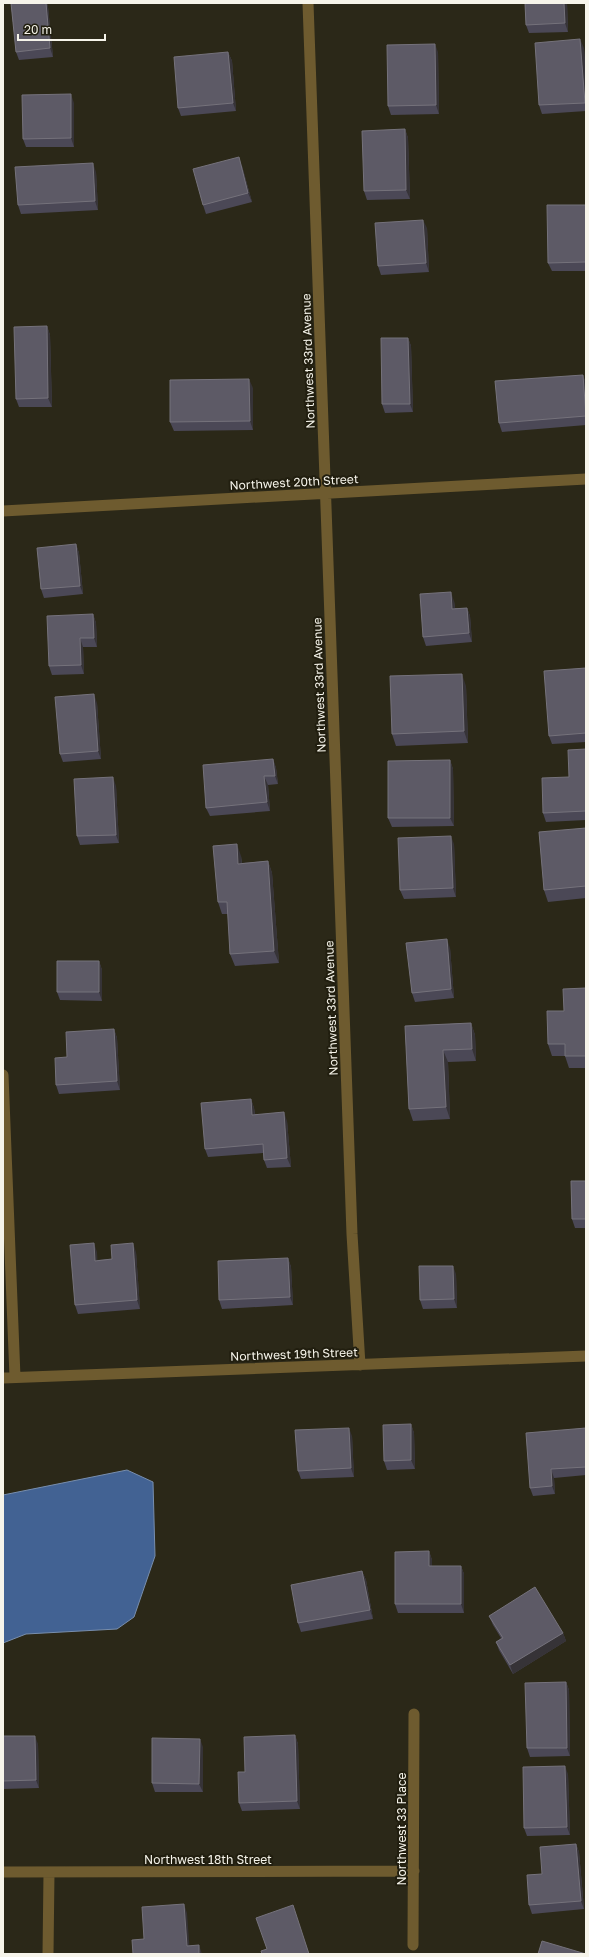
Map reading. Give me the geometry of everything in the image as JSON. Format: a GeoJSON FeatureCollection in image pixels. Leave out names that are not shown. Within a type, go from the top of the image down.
{"type":"FeatureCollection","features":[{"type":"Feature","properties":{"kind":"street","name":"Northwest 33rd Avenue"},"geometry":{"type":"LineString","coordinates":[[308,3],[324,493],[352,1234],[360,1365]]}},
{"type":"Feature","properties":{"kind":"street","name":"Northwest 20th Street"},"geometry":{"type":"LineString","coordinates":[[3,511],[586,479]]}},
{"type":"Feature","properties":{"kind":"street"},"geometry":{"type":"LineString","coordinates":[[3,1075],[15,1377]]}},
{"type":"Feature","properties":{"kind":"street","name":"Northwest 19th Street"},"geometry":{"type":"LineString","coordinates":[[3,1378],[586,1356]]}},
{"type":"Feature","properties":{"kind":"street","name":"Northwest 33 Place"},"geometry":{"type":"LineString","coordinates":[[413,1945],[414,1714]]}},
{"type":"Feature","properties":{"kind":"street","name":"Northwest 18th Street"},"geometry":{"type":"LineString","coordinates":[[3,1872],[414,1871]]}},
{"type":"Feature","properties":{"kind":"street"},"geometry":{"type":"LineString","coordinates":[[48,1954],[49,1873]]}},
{"type":"Feature","properties":{"kind":"water"},"geometry":{"type":"Polygon","coordinates":[[[127,1470],[153,1482],[155,1556],[134,1617],[117,1629],[26,1634],[3,1643],[3,1495],[127,1470]]]}},
{"type":"Feature","properties":{"kind":"building"},"geometry":{"type":"Polygon","coordinates":[[[11,3],[46,3],[50,48],[16,52],[11,3]]]}},
{"type":"Feature","properties":{"kind":"building"},"geometry":{"type":"Polygon","coordinates":[[[525,3],[564,3],[565,23],[526,25],[525,3]]]}},
{"type":"Feature","properties":{"kind":"building"},"geometry":{"type":"Polygon","coordinates":[[[580,39],[585,103],[539,105],[535,43],[580,39]]]}},
{"type":"Feature","properties":{"kind":"building"},"geometry":{"type":"Polygon","coordinates":[[[435,44],[436,105],[388,106],[387,45],[435,44]]]}},
{"type":"Feature","properties":{"kind":"building"},"geometry":{"type":"Polygon","coordinates":[[[228,52],[233,103],[178,108],[174,57],[228,52]]]}},
{"type":"Feature","properties":{"kind":"building"},"geometry":{"type":"Polygon","coordinates":[[[71,94],[71,138],[23,139],[22,95],[71,94]]]}},
{"type":"Feature","properties":{"kind":"building"},"geometry":{"type":"Polygon","coordinates":[[[405,129],[406,190],[364,191],[362,131],[405,129]]]}},
{"type":"Feature","properties":{"kind":"building"},"geometry":{"type":"Polygon","coordinates":[[[239,157],[248,193],[203,205],[193,169],[239,157]]]}},
{"type":"Feature","properties":{"kind":"building"},"geometry":{"type":"Polygon","coordinates":[[[93,163],[95,201],[18,205],[15,167],[93,163]]]}},
{"type":"Feature","properties":{"kind":"building"},"geometry":{"type":"Polygon","coordinates":[[[547,205],[586,205],[586,262],[548,263],[547,205]]]}},
{"type":"Feature","properties":{"kind":"building"},"geometry":{"type":"Polygon","coordinates":[[[423,220],[426,263],[378,266],[375,223],[423,220]]]}},
{"type":"Feature","properties":{"kind":"building"},"geometry":{"type":"Polygon","coordinates":[[[47,326],[48,398],[16,399],[14,327],[47,326]]]}},
{"type":"Feature","properties":{"kind":"building"},"geometry":{"type":"Polygon","coordinates":[[[381,338],[408,338],[410,404],[382,404],[381,338]]]}},
{"type":"Feature","properties":{"kind":"building"},"geometry":{"type":"Polygon","coordinates":[[[583,375],[586,416],[499,423],[495,381],[583,375]]]}},
{"type":"Feature","properties":{"kind":"building"},"geometry":{"type":"Polygon","coordinates":[[[249,379],[250,421],[170,422],[170,380],[249,379]]]}},
{"type":"Feature","properties":{"kind":"building"},"geometry":{"type":"Polygon","coordinates":[[[76,544],[80,586],[41,589],[37,548],[76,544]]]}},
{"type":"Feature","properties":{"kind":"building"},"geometry":{"type":"Polygon","coordinates":[[[451,592],[452,609],[467,608],[469,633],[423,637],[420,594],[451,592]]]}},
{"type":"Feature","properties":{"kind":"building"},"geometry":{"type":"Polygon","coordinates":[[[93,614],[94,638],[80,638],[81,665],[49,666],[47,616],[93,614]]]}},
{"type":"Feature","properties":{"kind":"building"},"geometry":{"type":"Polygon","coordinates":[[[586,668],[586,733],[549,736],[544,671],[586,668]]]}},
{"type":"Feature","properties":{"kind":"building"},"geometry":{"type":"Polygon","coordinates":[[[462,674],[464,731],[392,734],[390,676],[462,674]]]}},
{"type":"Feature","properties":{"kind":"building"},"geometry":{"type":"Polygon","coordinates":[[[94,694],[98,751],[60,754],[55,697],[94,694]]]}},
{"type":"Feature","properties":{"kind":"building"},"geometry":{"type":"Polygon","coordinates":[[[586,749],[586,811],[543,813],[542,778],[569,777],[568,750],[586,749]]]}},
{"type":"Feature","properties":{"kind":"building"},"geometry":{"type":"Polygon","coordinates":[[[273,759],[275,776],[264,776],[267,802],[206,808],[203,765],[273,759]]]}},
{"type":"Feature","properties":{"kind":"building"},"geometry":{"type":"Polygon","coordinates":[[[450,760],[450,818],[388,818],[388,761],[450,760]]]}},
{"type":"Feature","properties":{"kind":"building"},"geometry":{"type":"Polygon","coordinates":[[[113,777],[116,835],[77,836],[74,779],[113,777]]]}},
{"type":"Feature","properties":{"kind":"building"},"geometry":{"type":"Polygon","coordinates":[[[586,828],[586,886],[544,890],[539,832],[586,828]]]}},
{"type":"Feature","properties":{"kind":"building"},"geometry":{"type":"Polygon","coordinates":[[[451,836],[453,888],[400,890],[398,838],[451,836]]]}},
{"type":"Feature","properties":{"kind":"building"},"geometry":{"type":"Polygon","coordinates":[[[237,844],[238,864],[268,861],[274,951],[230,954],[227,902],[218,902],[213,846],[237,844]]]}},
{"type":"Feature","properties":{"kind":"building"},"geometry":{"type":"Polygon","coordinates":[[[447,939],[451,989],[412,993],[406,943],[447,939]]]}},
{"type":"Feature","properties":{"kind":"building"},"geometry":{"type":"Polygon","coordinates":[[[57,961],[99,961],[99,992],[57,992],[57,961]]]}},
{"type":"Feature","properties":{"kind":"building"},"geometry":{"type":"Polygon","coordinates":[[[586,988],[586,1056],[565,1056],[565,1044],[548,1044],[547,1011],[564,1011],[563,989],[586,988]]]}},
{"type":"Feature","properties":{"kind":"building"},"geometry":{"type":"Polygon","coordinates":[[[471,1023],[472,1049],[443,1050],[446,1107],[409,1109],[405,1026],[471,1023]]]}},
{"type":"Feature","properties":{"kind":"building"},"geometry":{"type":"Polygon","coordinates":[[[114,1029],[117,1081],[56,1085],[55,1058],[67,1057],[66,1032],[114,1029]]]}},
{"type":"Feature","properties":{"kind":"building"},"geometry":{"type":"Polygon","coordinates":[[[251,1099],[252,1115],[284,1112],[287,1158],[264,1160],[263,1144],[205,1149],[201,1103],[251,1099]]]}},
{"type":"Feature","properties":{"kind":"building"},"geometry":{"type":"Polygon","coordinates":[[[571,1181],[586,1181],[586,1219],[572,1219],[571,1181]]]}},
{"type":"Feature","properties":{"kind":"building"},"geometry":{"type":"Polygon","coordinates":[[[94,1243],[95,1261],[112,1259],[111,1245],[133,1243],[137,1300],[75,1305],[70,1245],[94,1243]]]}},
{"type":"Feature","properties":{"kind":"building"},"geometry":{"type":"Polygon","coordinates":[[[288,1258],[290,1297],[219,1300],[218,1261],[288,1258]]]}},
{"type":"Feature","properties":{"kind":"building"},"geometry":{"type":"Polygon","coordinates":[[[419,1266],[453,1266],[454,1299],[420,1300],[419,1266]]]}},
{"type":"Feature","properties":{"kind":"building"},"geometry":{"type":"Polygon","coordinates":[[[411,1424],[411,1460],[384,1461],[383,1425],[411,1424]]]}},
{"type":"Feature","properties":{"kind":"building"},"geometry":{"type":"Polygon","coordinates":[[[349,1428],[351,1468],[298,1471],[295,1430],[349,1428]]]}},
{"type":"Feature","properties":{"kind":"building"},"geometry":{"type":"Polygon","coordinates":[[[586,1428],[586,1467],[551,1469],[552,1486],[530,1488],[526,1433],[586,1428]]]}},
{"type":"Feature","properties":{"kind":"building"},"geometry":{"type":"Polygon","coordinates":[[[429,1551],[429,1566],[461,1566],[461,1604],[395,1604],[395,1552],[429,1551]]]}},
{"type":"Feature","properties":{"kind":"building"},"geometry":{"type":"Polygon","coordinates":[[[362,1571],[370,1610],[298,1623],[291,1585],[362,1571]]]}},
{"type":"Feature","properties":{"kind":"building"},"geometry":{"type":"Polygon","coordinates":[[[535,1587],[563,1633],[510,1665],[496,1642],[503,1638],[489,1616],[535,1587]]]}},
{"type":"Feature","properties":{"kind":"building"},"geometry":{"type":"Polygon","coordinates":[[[566,1682],[567,1748],[527,1748],[525,1683],[566,1682]]]}},
{"type":"Feature","properties":{"kind":"building"},"geometry":{"type":"Polygon","coordinates":[[[295,1735],[297,1801],[239,1803],[238,1772],[245,1772],[244,1737],[295,1735]]]}},
{"type":"Feature","properties":{"kind":"building"},"geometry":{"type":"Polygon","coordinates":[[[3,1736],[35,1736],[36,1780],[3,1781],[3,1736]]]}},
{"type":"Feature","properties":{"kind":"building"},"geometry":{"type":"Polygon","coordinates":[[[152,1738],[200,1739],[199,1784],[152,1783],[152,1738]]]}},
{"type":"Feature","properties":{"kind":"building"},"geometry":{"type":"Polygon","coordinates":[[[565,1766],[567,1827],[524,1828],[523,1767],[565,1766]]]}},
{"type":"Feature","properties":{"kind":"building"},"geometry":{"type":"Polygon","coordinates":[[[576,1844],[581,1901],[529,1905],[527,1875],[542,1874],[540,1847],[576,1844]]]}},
{"type":"Feature","properties":{"kind":"building"},"geometry":{"type":"Polygon","coordinates":[[[184,1904],[187,1946],[199,1945],[199,1954],[133,1954],[132,1940],[144,1939],[142,1907],[184,1904]]]}},
{"type":"Feature","properties":{"kind":"building"},"geometry":{"type":"Polygon","coordinates":[[[293,1905],[309,1954],[262,1954],[261,1951],[267,1949],[256,1918],[293,1905]]]}},
{"type":"Feature","properties":{"kind":"building"},"geometry":{"type":"Polygon","coordinates":[[[542,1941],[586,1954],[538,1954],[542,1941]]]}}]}
